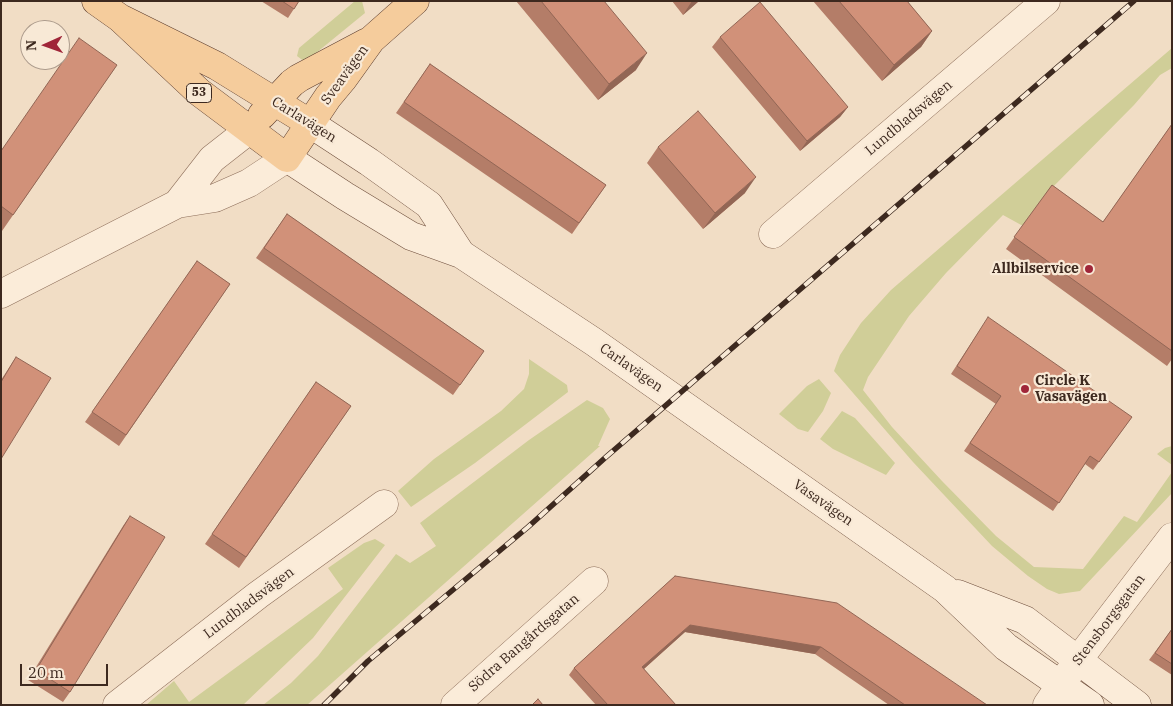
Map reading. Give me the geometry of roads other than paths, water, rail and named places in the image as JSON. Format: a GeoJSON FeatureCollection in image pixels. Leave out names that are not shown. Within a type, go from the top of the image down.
{"type":"FeatureCollection","features":[{"type":"Feature","properties":{"kind":"main road","name":"Carlavägen"},"geometry":{"type":"LineString","coordinates":[[96,1],[120,18],[198,92],[286,158]]}},
{"type":"Feature","properties":{"kind":"main road","name":"Sveavägen"},"geometry":{"type":"LineString","coordinates":[[286,158],[328,97],[343,80],[371,40],[415,1]]}},
{"type":"Feature","properties":{"kind":"main road","name":"Carlavägen"},"geometry":{"type":"LineString","coordinates":[[120,18],[217,66],[311,124]]}},
{"type":"Feature","properties":{"kind":"main road","name":"Sveavägen"},"geometry":{"type":"LineString","coordinates":[[248,130],[299,78],[371,40]]}},
{"type":"Feature","properties":{"kind":"street","name":"Lundbladsvägen"},"geometry":{"type":"LineString","coordinates":[[773,234],[1046,1]]}},
{"type":"Feature","properties":{"kind":"street","name":"Carlavägen"},"geometry":{"type":"LineString","coordinates":[[311,124],[429,205],[461,254]]}},
{"type":"Feature","properties":{"kind":"street","name":"Sveavägen"},"geometry":{"type":"LineString","coordinates":[[177,204],[212,159],[248,130]]}},
{"type":"Feature","properties":{"kind":"street","name":"Sveavägen"},"geometry":{"type":"LineString","coordinates":[[1,294],[177,204],[215,198],[250,183],[286,158]]}},
{"type":"Feature","properties":{"kind":"street","name":"Carlavägen"},"geometry":{"type":"LineString","coordinates":[[286,158],[411,236],[461,254],[594,342],[701,417]]}},
{"type":"Feature","properties":{"kind":"street","name":"Vasavägen"},"geometry":{"type":"LineString","coordinates":[[701,417],[945,589],[1054,695],[1090,705]]}},
{"type":"Feature","properties":{"kind":"street","name":"Lundbladsvägen"},"geometry":{"type":"LineString","coordinates":[[117,705],[258,594],[384,504]]}},
{"type":"Feature","properties":{"kind":"street","name":"Stensborgsgatan"},"geometry":{"type":"LineString","coordinates":[[1054,695],[1078,660],[1172,537]]}},
{"type":"Feature","properties":{"kind":"street","name":"Södra Bangårdsgatan"},"geometry":{"type":"LineString","coordinates":[[454,705],[594,581]]}},
{"type":"Feature","properties":{"kind":"street","name":"Vasavägen"},"geometry":{"type":"LineString","coordinates":[[945,589],[1025,620],[1137,705]]}},
{"type":"Feature","properties":{"kind":"railway"},"geometry":{"type":"LineString","coordinates":[[324,705],[368,661],[528,527],[606,457],[1134,1]]}},
{"type":"Feature","properties":{"kind":"place","name":"Allbilservice"},"geometry":{"type":"Point","coordinates":[1089,269]}},
{"type":"Feature","properties":{"kind":"place","name":"Circle K Vasavägen"},"geometry":{"type":"Point","coordinates":[1025,389]}}]}
